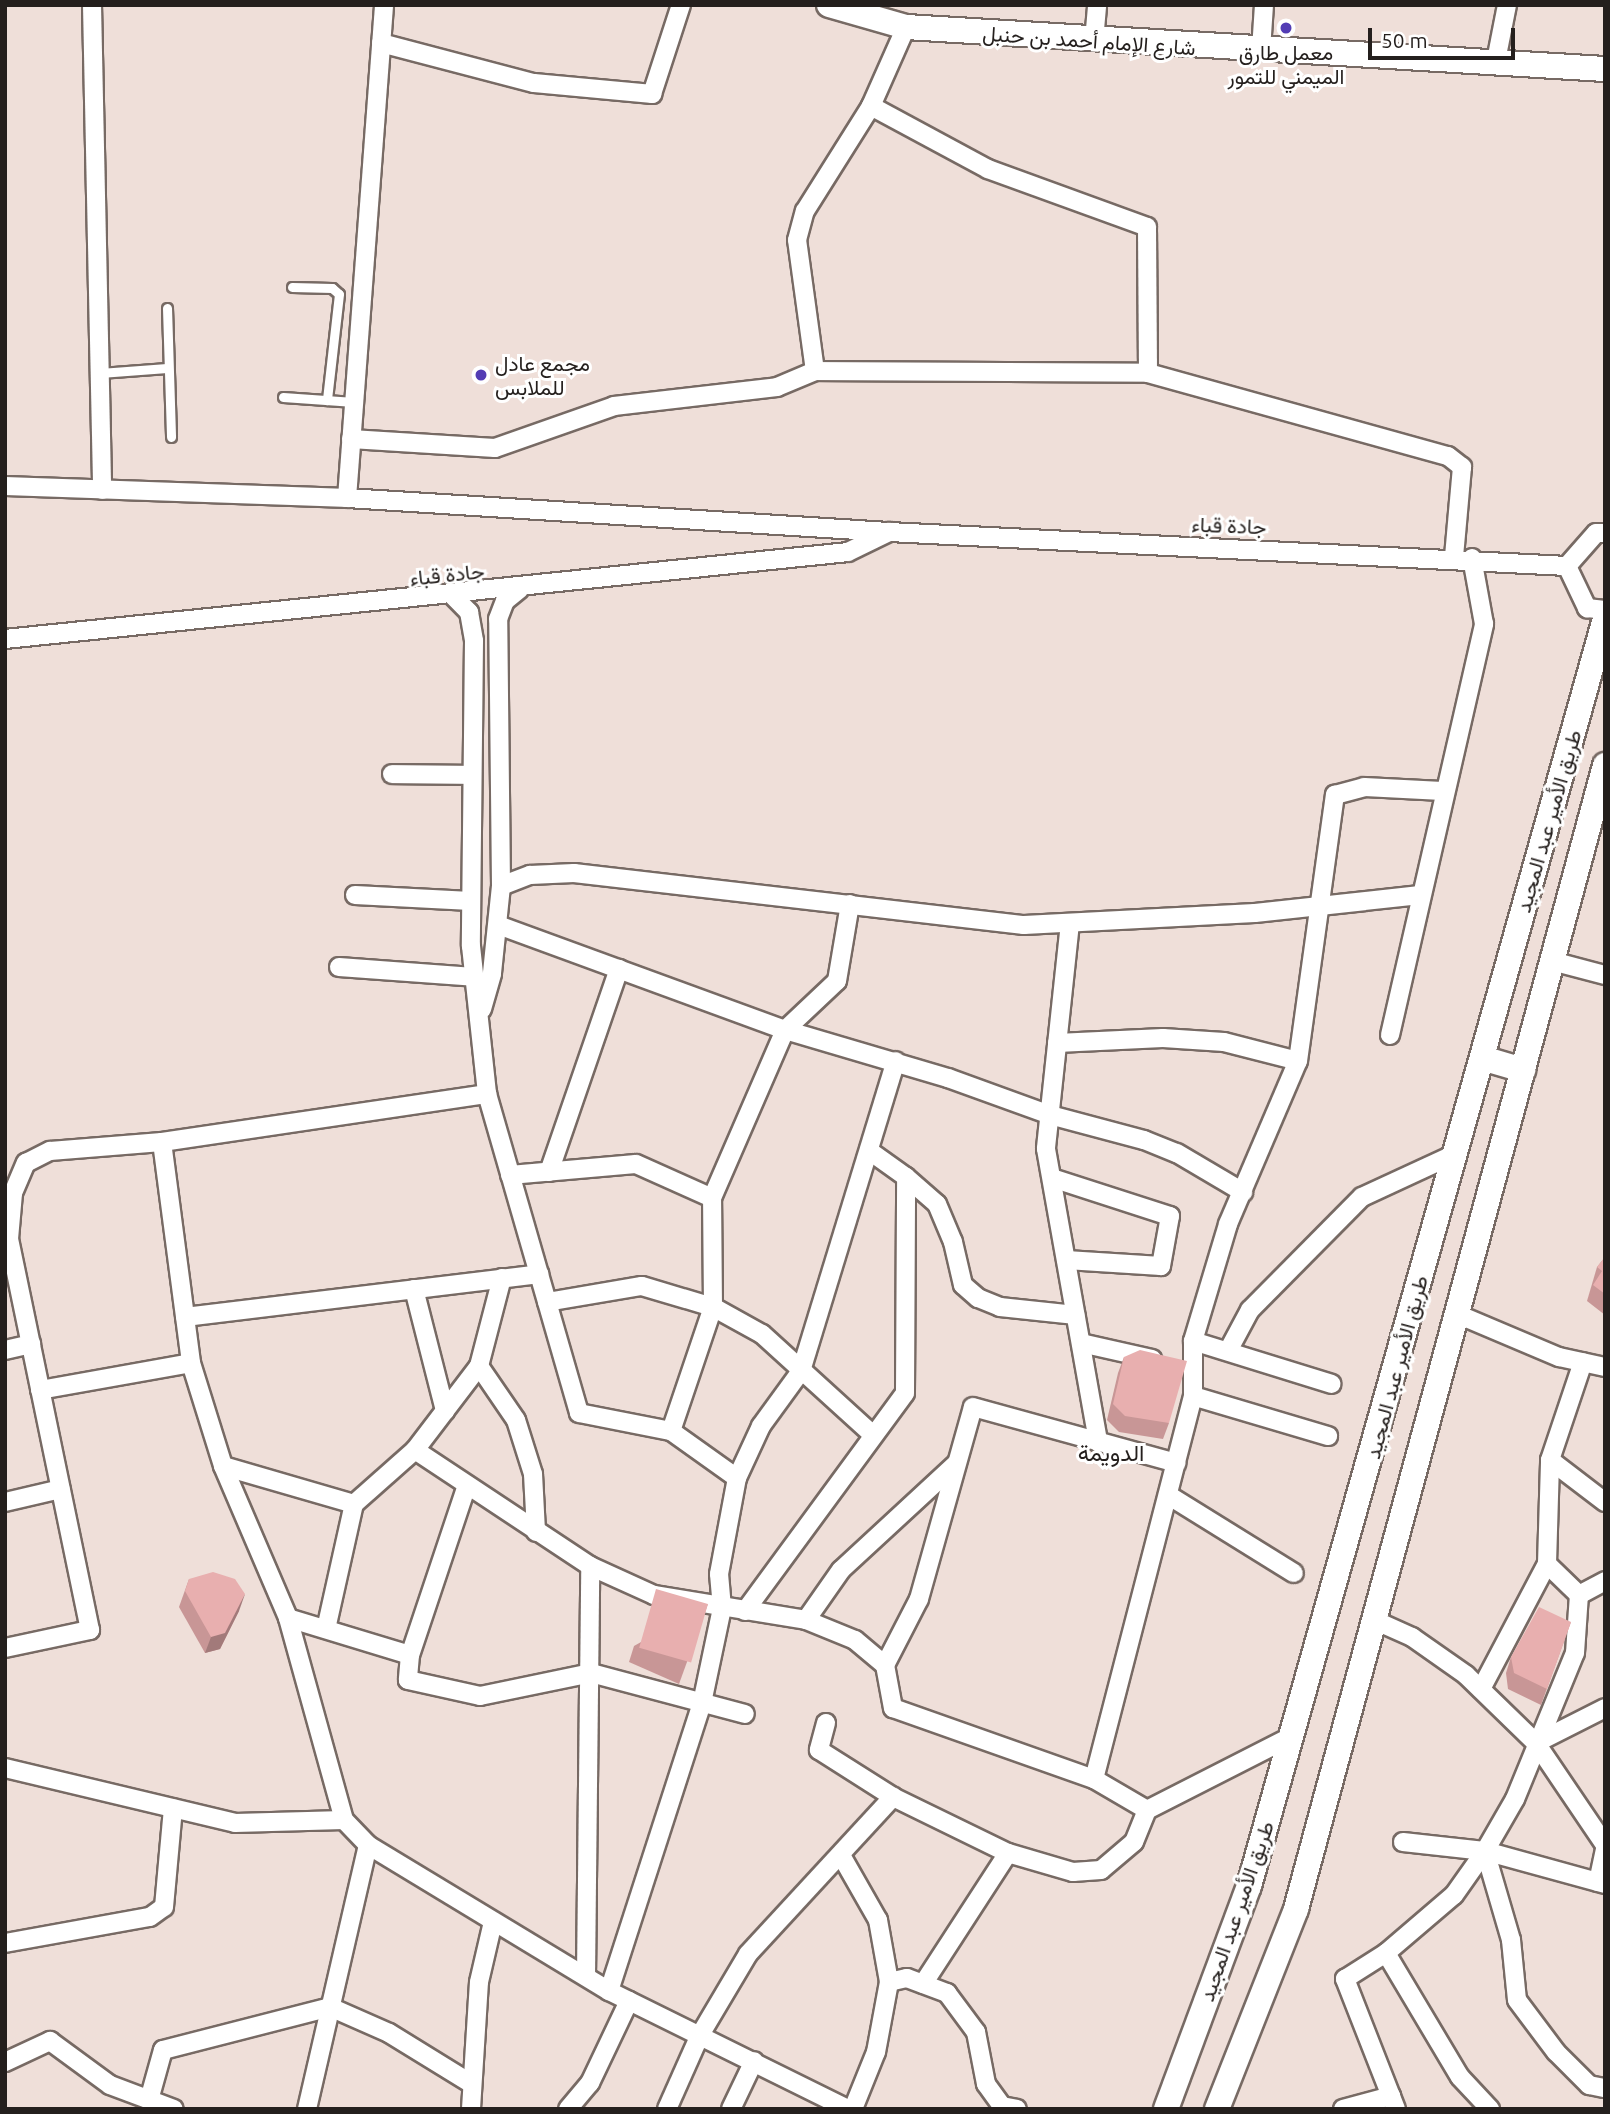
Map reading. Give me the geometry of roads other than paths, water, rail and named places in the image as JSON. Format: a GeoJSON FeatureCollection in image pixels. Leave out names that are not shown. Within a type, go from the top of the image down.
{"type":"FeatureCollection","features":[{"type":"Feature","properties":{"kind":"main road","name":"شارع الإمام أحمد بن حنبل"},"geometry":{"type":"LineString","coordinates":[[829,5],[906,27],[1094,41],[1605,69]]}},
{"type":"Feature","properties":{"kind":"main road","name":"طريق الأمير عبد المجيد"},"geometry":{"type":"LineString","coordinates":[[1166,2109],[1249,1886],[1605,619]]}},
{"type":"Feature","properties":{"kind":"main road","name":"طريق الأمير عبد المجيد"},"geometry":{"type":"LineString","coordinates":[[1217,2109],[1296,1909],[1605,765]]}},
{"type":"Feature","properties":{"kind":"main road"},"geometry":{"type":"LineString","coordinates":[[1482,1058],[1522,1070]]}},
{"type":"Feature","properties":{"kind":"street"},"geometry":{"type":"LineString","coordinates":[[92,5],[102,490]]}},
{"type":"Feature","properties":{"kind":"street"},"geometry":{"type":"LineString","coordinates":[[347,498],[384,5]]}},
{"type":"Feature","properties":{"kind":"street"},"geometry":{"type":"LineString","coordinates":[[381,43],[534,83],[652,94],[681,5]]}},
{"type":"Feature","properties":{"kind":"street"},"geometry":{"type":"LineString","coordinates":[[1094,41],[1097,5]]}},
{"type":"Feature","properties":{"kind":"street"},"geometry":{"type":"LineString","coordinates":[[1261,50],[1264,5]]}},
{"type":"Feature","properties":{"kind":"street"},"geometry":{"type":"LineString","coordinates":[[1496,61],[1507,5]]}},
{"type":"Feature","properties":{"kind":"street"},"geometry":{"type":"LineString","coordinates":[[815,371],[797,240],[804,211],[872,106],[906,27]]}},
{"type":"Feature","properties":{"kind":"street"},"geometry":{"type":"LineString","coordinates":[[872,106],[988,169],[1147,228],[1148,373]]}},
{"type":"Feature","properties":{"kind":"street"},"geometry":{"type":"LineString","coordinates":[[351,439],[495,448],[614,406],[777,387],[815,371],[1148,373],[1448,456],[1462,467],[1463,558],[1484,624],[1443,792],[1390,1035]]}},
{"type":"Feature","properties":{"kind":"street","name":"جادة قباء"},"geometry":{"type":"LineString","coordinates":[[5,486],[347,498],[889,532],[1463,558],[1567,566]]}},
{"type":"Feature","properties":{"kind":"street","name":"جادة قباء"},"geometry":{"type":"LineString","coordinates":[[5,639],[453,596],[848,552],[889,532]]}},
{"type":"Feature","properties":{"kind":"street"},"geometry":{"type":"LineString","coordinates":[[1605,533],[1596,533],[1567,566],[1587,608],[1605,610]]}},
{"type":"Feature","properties":{"kind":"street"},"geometry":{"type":"LineString","coordinates":[[479,1022],[498,925],[501,886],[498,619],[505,601],[520,589]]}},
{"type":"Feature","properties":{"kind":"street"},"geometry":{"type":"LineString","coordinates":[[453,596],[469,612],[474,641],[471,901],[474,976],[486,1094],[579,1413],[671,1432],[737,1479]]}},
{"type":"Feature","properties":{"kind":"street"},"geometry":{"type":"LineString","coordinates":[[392,774],[472,775]]}},
{"type":"Feature","properties":{"kind":"street"},"geometry":{"type":"LineString","coordinates":[[1094,1779],[1193,1396],[1193,1342],[1228,1224],[1298,1061],[1335,795],[1364,788],[1443,792]]}},
{"type":"Feature","properties":{"kind":"street"},"geometry":{"type":"LineString","coordinates":[[501,886],[530,875],[574,873],[1024,925],[1321,906],[1420,895]]}},
{"type":"Feature","properties":{"kind":"street"},"geometry":{"type":"LineString","coordinates":[[355,895],[471,901]]}},
{"type":"Feature","properties":{"kind":"street"},"geometry":{"type":"LineString","coordinates":[[671,1432],[713,1307],[712,1198],[785,1030],[837,981],[850,904]]}},
{"type":"Feature","properties":{"kind":"street"},"geometry":{"type":"LineString","coordinates":[[1070,923],[1046,1149],[1098,1442]]}},
{"type":"Feature","properties":{"kind":"street"},"geometry":{"type":"LineString","coordinates":[[498,925],[785,1030],[896,1061],[1050,1115],[1102,1126],[1177,1153],[1243,1192]]}},
{"type":"Feature","properties":{"kind":"street"},"geometry":{"type":"LineString","coordinates":[[1552,961],[1605,975]]}},
{"type":"Feature","properties":{"kind":"street"},"geometry":{"type":"LineString","coordinates":[[339,967],[474,976]]}},
{"type":"Feature","properties":{"kind":"street"},"geometry":{"type":"LineString","coordinates":[[549,1172],[619,969]]}},
{"type":"Feature","properties":{"kind":"street"},"geometry":{"type":"LineString","coordinates":[[1057,1042],[1188,1039],[1224,1042],[1298,1061]]}},
{"type":"Feature","properties":{"kind":"street"},"geometry":{"type":"LineString","coordinates":[[609,1991],[702,1703],[722,1608],[719,1574],[737,1479],[761,1426],[801,1371],[871,1152],[896,1061]]}},
{"type":"Feature","properties":{"kind":"street"},"geometry":{"type":"LineString","coordinates":[[5,1648],[90,1629],[9,1239],[13,1193],[26,1163],[50,1151],[162,1142],[486,1094]]}},
{"type":"Feature","properties":{"kind":"street"},"geometry":{"type":"LineString","coordinates":[[162,1142],[191,1363],[223,1466],[288,1618],[344,1820],[368,1845],[609,1991],[850,2109],[876,2052],[889,1982],[878,1920],[842,1857]]}},
{"type":"Feature","properties":{"kind":"street"},"geometry":{"type":"LineString","coordinates":[[871,1152],[937,1204],[953,1242],[963,1285],[978,1298],[1000,1307],[1076,1315]]}},
{"type":"Feature","properties":{"kind":"street"},"geometry":{"type":"LineString","coordinates":[[1228,1351],[1250,1310],[1362,1197],[1455,1154]]}},
{"type":"Feature","properties":{"kind":"street"},"geometry":{"type":"LineString","coordinates":[[510,1175],[636,1164],[712,1198]]}},
{"type":"Feature","properties":{"kind":"street"},"geometry":{"type":"LineString","coordinates":[[745,1611],[905,1393],[906,1177]]}},
{"type":"Feature","properties":{"kind":"street"},"geometry":{"type":"LineString","coordinates":[[1052,1178],[1170,1216],[1161,1266],[1066,1261]]}},
{"type":"Feature","properties":{"kind":"street"},"geometry":{"type":"LineString","coordinates":[[185,1317],[539,1274]]}},
{"type":"Feature","properties":{"kind":"street"},"geometry":{"type":"LineString","coordinates":[[326,1629],[354,1504],[415,1450],[479,1366],[502,1278]]}},
{"type":"Feature","properties":{"kind":"street"},"geometry":{"type":"LineString","coordinates":[[547,1302],[642,1286],[713,1307],[762,1334],[873,1434]]}},
{"type":"Feature","properties":{"kind":"street"},"geometry":{"type":"LineString","coordinates":[[414,1289],[445,1411]]}},
{"type":"Feature","properties":{"kind":"street"},"geometry":{"type":"LineString","coordinates":[[1457,1314],[1583,1362],[1605,1367]]}},
{"type":"Feature","properties":{"kind":"street"},"geometry":{"type":"LineString","coordinates":[[1193,1342],[1332,1384]]}},
{"type":"Feature","properties":{"kind":"street"},"geometry":{"type":"LineString","coordinates":[[1080,1343],[1193,1368]]}},
{"type":"Feature","properties":{"kind":"street"},"geometry":{"type":"LineString","coordinates":[[5,1350],[31,1344]]}},
{"type":"Feature","properties":{"kind":"street"},"geometry":{"type":"LineString","coordinates":[[1481,1689],[1546,1564],[1550,1460],[1583,1362]]}},
{"type":"Feature","properties":{"kind":"street"},"geometry":{"type":"LineString","coordinates":[[40,1390],[191,1363]]}},
{"type":"Feature","properties":{"kind":"street"},"geometry":{"type":"LineString","coordinates":[[479,1366],[516,1420],[533,1474],[536,1532]]}},
{"type":"Feature","properties":{"kind":"street"},"geometry":{"type":"LineString","coordinates":[[1193,1396],[1328,1436]]}},
{"type":"Feature","properties":{"kind":"street"},"geometry":{"type":"LineString","coordinates":[[1147,1810],[1094,1779],[893,1708],[885,1665],[919,1600],[973,1407],[1176,1463]]}},
{"type":"Feature","properties":{"kind":"street"},"geometry":{"type":"LineString","coordinates":[[415,1450],[590,1566],[654,1595],[806,1620],[855,1640],[885,1665]]}},
{"type":"Feature","properties":{"kind":"street"},"geometry":{"type":"LineString","coordinates":[[1550,1460],[1605,1502]]}},
{"type":"Feature","properties":{"kind":"street"},"geometry":{"type":"LineString","coordinates":[[806,1620],[841,1570],[957,1463]]}},
{"type":"Feature","properties":{"kind":"street"},"geometry":{"type":"LineString","coordinates":[[223,1466],[354,1504]]}},
{"type":"Feature","properties":{"kind":"street"},"geometry":{"type":"LineString","coordinates":[[467,1485],[410,1655],[408,1680],[480,1696],[591,1672],[745,1714]]}},
{"type":"Feature","properties":{"kind":"street"},"geometry":{"type":"LineString","coordinates":[[5,1502],[61,1489]]}},
{"type":"Feature","properties":{"kind":"street"},"geometry":{"type":"LineString","coordinates":[[1168,1495],[1294,1573]]}},
{"type":"Feature","properties":{"kind":"street"},"geometry":{"type":"LineString","coordinates":[[1546,1564],[1579,1595]]}},
{"type":"Feature","properties":{"kind":"street"},"geometry":{"type":"LineString","coordinates":[[586,1976],[590,1566]]}},
{"type":"Feature","properties":{"kind":"street"},"geometry":{"type":"LineString","coordinates":[[1579,1595],[1605,1581]]}},
{"type":"Feature","properties":{"kind":"street"},"geometry":{"type":"LineString","coordinates":[[1343,2109],[1394,2102],[1345,1979],[1386,1953],[1454,1895],[1485,1851],[1515,1799],[1536,1742],[1575,1653],[1579,1595]]}},
{"type":"Feature","properties":{"kind":"street"},"geometry":{"type":"LineString","coordinates":[[288,1618],[410,1655]]}},
{"type":"Feature","properties":{"kind":"street"},"geometry":{"type":"LineString","coordinates":[[1374,1620],[1412,1637],[1481,1689],[1536,1742],[1605,1847],[1602,1883],[1485,1851],[1403,1842]]}},
{"type":"Feature","properties":{"kind":"street"},"geometry":{"type":"LineString","coordinates":[[1536,1742],[1605,1708]]}},
{"type":"Feature","properties":{"kind":"street"},"geometry":{"type":"LineString","coordinates":[[826,1723],[819,1750],[893,1797],[1008,1853],[1073,1872],[1101,1870],[1134,1842],[1147,1810],[1292,1736]]}},
{"type":"Feature","properties":{"kind":"street"},"geometry":{"type":"LineString","coordinates":[[5,1768],[234,1823],[344,1820]]}},
{"type":"Feature","properties":{"kind":"street"},"geometry":{"type":"LineString","coordinates":[[667,2109],[700,2035],[748,1954],[781,1914],[842,1857],[893,1797]]}},
{"type":"Feature","properties":{"kind":"street"},"geometry":{"type":"LineString","coordinates":[[5,1943],[150,1917],[164,1907],[173,1808]]}},
{"type":"Feature","properties":{"kind":"street"},"geometry":{"type":"LineString","coordinates":[[307,2109],[368,1845]]}},
{"type":"Feature","properties":{"kind":"street"},"geometry":{"type":"LineString","coordinates":[[1485,1851],[1511,1940],[1517,2000],[1556,2052],[1589,2085],[1605,2088]]}},
{"type":"Feature","properties":{"kind":"street"},"geometry":{"type":"LineString","coordinates":[[923,1984],[1008,1853]]}},
{"type":"Feature","properties":{"kind":"street"},"geometry":{"type":"LineString","coordinates":[[471,2109],[479,1982],[493,1922]]}},
{"type":"Feature","properties":{"kind":"street"},"geometry":{"type":"LineString","coordinates":[[1386,1953],[1460,2077],[1490,2109]]}},
{"type":"Feature","properties":{"kind":"street"},"geometry":{"type":"LineString","coordinates":[[889,1982],[907,1978],[947,1993],[976,2032],[985,2084],[1002,2106],[1017,2109]]}},
{"type":"Feature","properties":{"kind":"street"},"geometry":{"type":"LineString","coordinates":[[568,2109],[590,2083],[629,2001]]}},
{"type":"Feature","properties":{"kind":"street"},"geometry":{"type":"LineString","coordinates":[[149,2099],[163,2050],[330,2007],[389,2033],[472,2084]]}},
{"type":"Feature","properties":{"kind":"street"},"geometry":{"type":"LineString","coordinates":[[5,2062],[50,2041],[110,2085],[174,2109]]}},
{"type":"Feature","properties":{"kind":"street"},"geometry":{"type":"LineString","coordinates":[[731,2109],[754,2061]]}},
{"type":"Feature","properties":{"kind":"lane"},"geometry":{"type":"LineString","coordinates":[[292,287],[332,288],[339,294],[327,400]]}},
{"type":"Feature","properties":{"kind":"lane"},"geometry":{"type":"LineString","coordinates":[[167,308],[171,437]]}},
{"type":"Feature","properties":{"kind":"lane"},"geometry":{"type":"LineString","coordinates":[[100,373],[167,368]]}},
{"type":"Feature","properties":{"kind":"lane"},"geometry":{"type":"LineString","coordinates":[[283,397],[354,401]]}},
{"type":"Feature","properties":{"kind":"place","name":"معمل طارق الميمني للتمور"},"geometry":{"type":"Point","coordinates":[1286,28]}},
{"type":"Feature","properties":{"kind":"place","name":"مجمع عادل للملابس"},"geometry":{"type":"Point","coordinates":[481,375]}},
{"type":"Feature","properties":{"kind":"district","name":"الدويمة"},"geometry":{"type":"Point","coordinates":[1111,1453]}}]}
